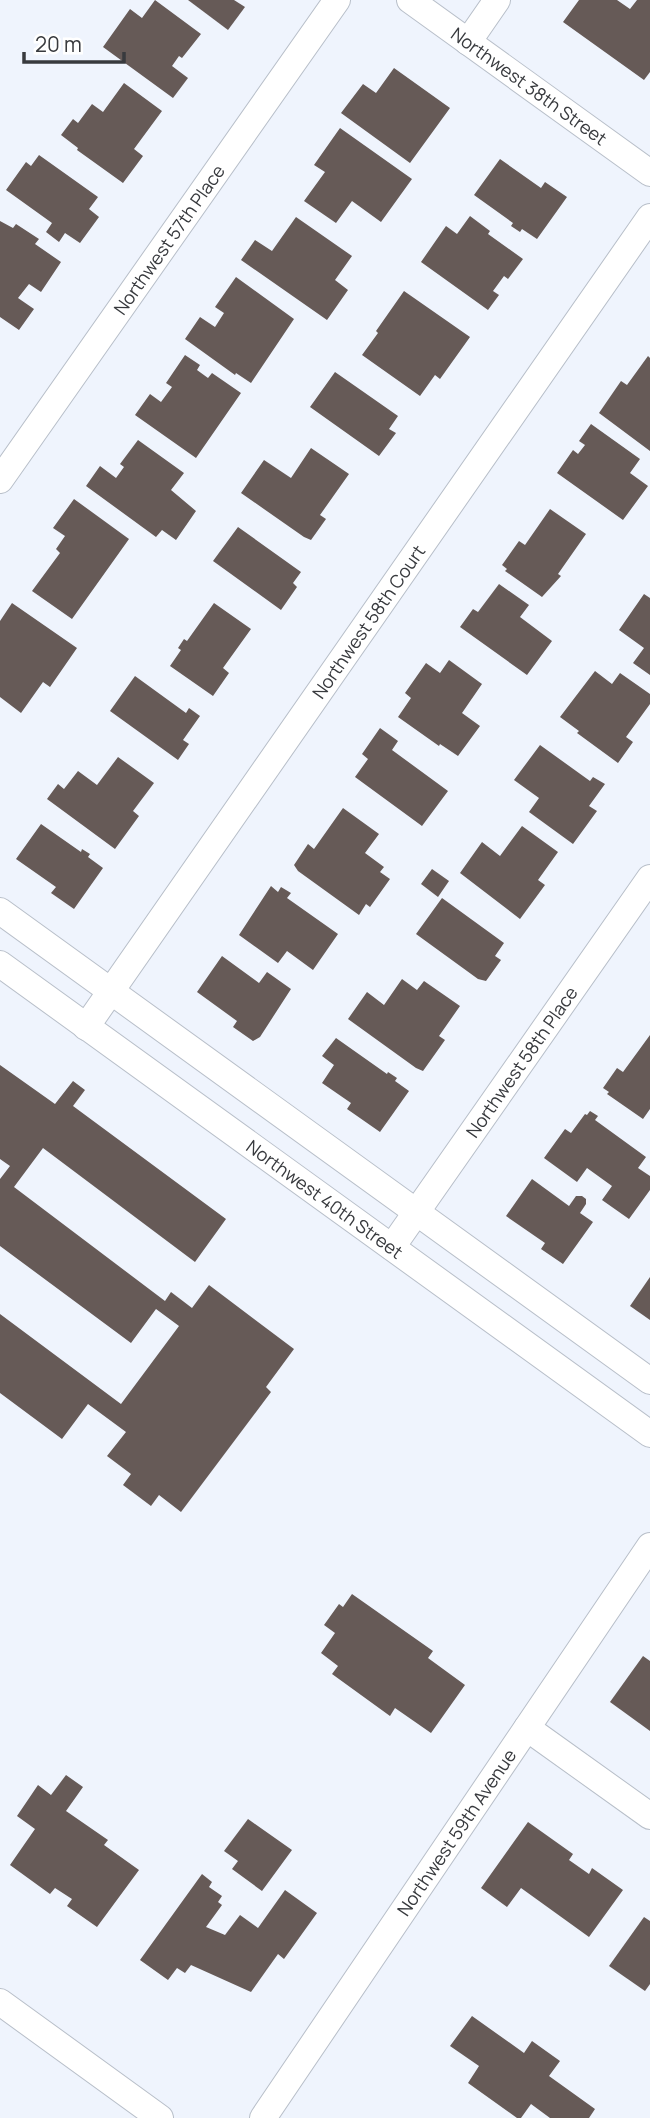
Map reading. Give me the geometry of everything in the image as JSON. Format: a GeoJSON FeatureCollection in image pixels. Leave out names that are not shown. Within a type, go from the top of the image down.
{"type":"FeatureCollection","features":[{"type":"Feature","properties":{"kind":"street","name":"Northwest 57th Place"},"geometry":{"type":"LineString","coordinates":[[0,480],[337,0]]}},
{"type":"Feature","properties":{"kind":"street","name":"Northwest 38th Street"},"geometry":{"type":"LineString","coordinates":[[410,0],[650,173]]}},
{"type":"Feature","properties":{"kind":"street"},"geometry":{"type":"LineString","coordinates":[[468,42],[497,0]]}},
{"type":"Feature","properties":{"kind":"street","name":"Northwest 58th Court"},"geometry":{"type":"LineString","coordinates":[[86,1027],[650,218]]}},
{"type":"Feature","properties":{"kind":"street","name":"Northwest 58th Place"},"geometry":{"type":"LineString","coordinates":[[391,1247],[650,878]]}},
{"type":"Feature","properties":{"kind":"street"},"geometry":{"type":"LineString","coordinates":[[0,911],[650,1381]]}},
{"type":"Feature","properties":{"kind":"street","name":"Northwest 40th Street"},"geometry":{"type":"LineString","coordinates":[[0,964],[650,1434]]}},
{"type":"Feature","properties":{"kind":"street","name":"Northwest 59th Avenue"},"geometry":{"type":"LineString","coordinates":[[263,2118],[650,1546]]}},
{"type":"Feature","properties":{"kind":"street"},"geometry":{"type":"LineString","coordinates":[[527,1728],[650,1816]]}},
{"type":"Feature","properties":{"kind":"street"},"geometry":{"type":"LineString","coordinates":[[0,2002],[160,2118]]}},
{"type":"Feature","properties":{"kind":"building"},"geometry":{"type":"Polygon","coordinates":[[[155,0],[201,34],[172,66],[188,78],[173,98],[103,47],[130,9],[142,18],[155,0]]]}},
{"type":"Feature","properties":{"kind":"building"},"geometry":{"type":"Polygon","coordinates":[[[188,0],[234,0],[245,7],[228,30],[188,0]]]}},
{"type":"Feature","properties":{"kind":"building"},"geometry":{"type":"Polygon","coordinates":[[[579,0],[617,0],[630,9],[637,0],[650,0],[650,72],[644,80],[563,22],[579,0]]]}},
{"type":"Feature","properties":{"kind":"building"},"geometry":{"type":"Polygon","coordinates":[[[394,68],[450,108],[410,163],[341,113],[363,84],[376,93],[394,68]]]}},
{"type":"Feature","properties":{"kind":"building"},"geometry":{"type":"Polygon","coordinates":[[[124,83],[162,111],[134,149],[143,156],[123,183],[61,135],[73,119],[78,123],[92,104],[103,112],[124,83]]]}},
{"type":"Feature","properties":{"kind":"building"},"geometry":{"type":"Polygon","coordinates":[[[340,128],[412,179],[381,222],[352,201],[336,223],[304,201],[325,172],[314,165],[340,128]]]}},
{"type":"Feature","properties":{"kind":"building"},"geometry":{"type":"Polygon","coordinates":[[[39,155],[98,197],[89,209],[99,217],[80,243],[65,233],[59,242],[46,232],[52,223],[6,190],[26,162],[31,166],[39,155]]]}},
{"type":"Feature","properties":{"kind":"building"},"geometry":{"type":"Polygon","coordinates":[[[500,159],[541,188],[545,182],[567,197],[537,239],[522,229],[520,232],[511,226],[513,223],[474,195],[500,159]]]}},
{"type":"Feature","properties":{"kind":"building"},"geometry":{"type":"Polygon","coordinates":[[[470,216],[490,231],[488,234],[523,259],[508,279],[504,276],[493,291],[499,295],[488,310],[421,262],[446,226],[457,234],[470,216]]]}},
{"type":"Feature","properties":{"kind":"building"},"geometry":{"type":"Polygon","coordinates":[[[296,217],[352,256],[335,280],[348,290],[327,320],[241,260],[255,240],[272,251],[296,217]]]}},
{"type":"Feature","properties":{"kind":"building"},"geometry":{"type":"Polygon","coordinates":[[[0,221],[13,228],[16,224],[39,239],[35,244],[61,262],[41,292],[29,284],[18,298],[34,309],[19,330],[0,317],[0,221]]]}},
{"type":"Feature","properties":{"kind":"building"},"geometry":{"type":"Polygon","coordinates":[[[236,277],[294,319],[251,383],[236,373],[235,375],[185,339],[200,317],[215,327],[224,313],[215,307],[236,277]]]}},
{"type":"Feature","properties":{"kind":"building"},"geometry":{"type":"Polygon","coordinates":[[[404,291],[470,337],[440,379],[435,375],[420,396],[362,355],[404,291]]]}},
{"type":"Feature","properties":{"kind":"building"},"geometry":{"type":"Polygon","coordinates":[[[185,355],[200,365],[197,370],[208,378],[212,373],[241,393],[196,458],[135,415],[150,394],[161,402],[172,387],[166,383],[185,355]]]}},
{"type":"Feature","properties":{"kind":"building"},"geometry":{"type":"Polygon","coordinates":[[[648,356],[650,451],[599,413],[621,381],[627,385],[648,356]]]}},
{"type":"Feature","properties":{"kind":"building"},"geometry":{"type":"Polygon","coordinates":[[[335,372],[398,416],[389,429],[396,433],[379,456],[310,407],[335,372]]]}},
{"type":"Feature","properties":{"kind":"building"},"geometry":{"type":"Polygon","coordinates":[[[591,424],[640,459],[630,473],[648,486],[623,520],[557,473],[573,450],[578,454],[585,445],[579,441],[591,424]]]}},
{"type":"Feature","properties":{"kind":"building"},"geometry":{"type":"Polygon","coordinates":[[[138,440],[184,473],[171,490],[196,511],[176,540],[162,530],[156,537],[86,486],[100,466],[116,478],[124,467],[120,464],[138,440]]]}},
{"type":"Feature","properties":{"kind":"building"},"geometry":{"type":"Polygon","coordinates":[[[311,448],[349,474],[320,515],[326,519],[311,540],[241,493],[264,460],[291,478],[311,448]]]}},
{"type":"Feature","properties":{"kind":"building"},"geometry":{"type":"Polygon","coordinates":[[[74,499],[129,539],[72,619],[32,591],[60,553],[56,549],[65,536],[53,528],[74,499]]]}},
{"type":"Feature","properties":{"kind":"building"},"geometry":{"type":"Polygon","coordinates":[[[550,509],[586,534],[558,574],[561,576],[542,597],[505,571],[507,569],[502,565],[519,541],[525,545],[550,509]]]}},
{"type":"Feature","properties":{"kind":"building"},"geometry":{"type":"Polygon","coordinates":[[[238,527],[301,572],[293,583],[297,587],[281,610],[213,561],[238,527]]]}},
{"type":"Feature","properties":{"kind":"building"},"geometry":{"type":"Polygon","coordinates":[[[499,584],[529,605],[520,617],[552,641],[527,675],[460,627],[473,609],[478,612],[499,584]]]}},
{"type":"Feature","properties":{"kind":"building"},"geometry":{"type":"Polygon","coordinates":[[[644,594],[650,598],[650,675],[633,663],[644,648],[619,630],[644,594]]]}},
{"type":"Feature","properties":{"kind":"building"},"geometry":{"type":"Polygon","coordinates":[[[12,603],[77,648],[50,687],[43,682],[21,713],[0,697],[0,621],[12,603]]]}},
{"type":"Feature","properties":{"kind":"building"},"geometry":{"type":"Polygon","coordinates":[[[214,603],[251,629],[223,668],[229,673],[213,696],[170,666],[181,650],[178,648],[184,639],[187,641],[214,603]]]}},
{"type":"Feature","properties":{"kind":"building"},"geometry":{"type":"Polygon","coordinates":[[[449,660],[482,684],[462,713],[480,726],[458,756],[398,717],[411,698],[405,693],[426,663],[440,673],[449,660]]]}},
{"type":"Feature","properties":{"kind":"building"},"geometry":{"type":"Polygon","coordinates":[[[595,671],[612,684],[620,673],[650,694],[650,704],[626,737],[633,742],[618,763],[560,717],[595,671]]]}},
{"type":"Feature","properties":{"kind":"building"},"geometry":{"type":"Polygon","coordinates":[[[135,676],[186,713],[189,708],[200,716],[183,740],[189,744],[178,760],[110,711],[135,676]]]}},
{"type":"Feature","properties":{"kind":"building"},"geometry":{"type":"Polygon","coordinates":[[[380,728],[398,741],[392,750],[448,791],[422,826],[355,777],[368,759],[362,754],[380,728]]]}},
{"type":"Feature","properties":{"kind":"building"},"geometry":{"type":"Polygon","coordinates":[[[540,745],[590,781],[593,777],[605,784],[589,806],[597,811],[573,844],[529,812],[539,798],[514,780],[540,745]]]}},
{"type":"Feature","properties":{"kind":"building"},"geometry":{"type":"Polygon","coordinates":[[[118,757],[154,783],[133,811],[139,816],[115,849],[47,799],[58,784],[64,789],[78,771],[97,785],[118,757]]]}},
{"type":"Feature","properties":{"kind":"building"},"geometry":{"type":"Polygon","coordinates":[[[343,808],[379,834],[365,853],[384,867],[380,872],[390,879],[370,907],[366,904],[359,915],[298,871],[294,865],[308,844],[314,849],[343,808]]]}},
{"type":"Feature","properties":{"kind":"building"},"geometry":{"type":"Polygon","coordinates":[[[41,824],[81,852],[82,849],[90,854],[88,857],[103,868],[74,909],[51,893],[56,887],[16,859],[41,824]]]}},
{"type":"Feature","properties":{"kind":"building"},"geometry":{"type":"Polygon","coordinates":[[[522,826],[558,852],[538,880],[545,885],[520,919],[460,873],[482,842],[500,856],[522,826]]]}},
{"type":"Feature","properties":{"kind":"building"},"geometry":{"type":"Polygon","coordinates":[[[432,869],[449,881],[438,897],[421,884],[432,869]]]}},
{"type":"Feature","properties":{"kind":"building"},"geometry":{"type":"Polygon","coordinates":[[[271,886],[278,892],[281,887],[291,893],[287,898],[338,934],[313,970],[287,951],[278,963],[239,935],[271,886]]]}},
{"type":"Feature","properties":{"kind":"building"},"geometry":{"type":"Polygon","coordinates":[[[442,898],[504,943],[495,956],[501,960],[486,981],[478,979],[416,934],[442,898]]]}},
{"type":"Feature","properties":{"kind":"building"},"geometry":{"type":"Polygon","coordinates":[[[222,956],[259,983],[267,972],[291,989],[260,1037],[253,1041],[233,1027],[237,1021],[197,992],[222,956]]]}},
{"type":"Feature","properties":{"kind":"building"},"geometry":{"type":"Polygon","coordinates":[[[402,979],[417,990],[424,981],[460,1006],[439,1036],[445,1040],[423,1071],[348,1019],[367,992],[384,1005],[402,979]]]}},
{"type":"Feature","properties":{"kind":"building"},"geometry":{"type":"Polygon","coordinates":[[[650,1035],[650,1109],[643,1119],[607,1094],[609,1092],[603,1088],[617,1068],[623,1072],[650,1035]]]}},
{"type":"Feature","properties":{"kind":"building"},"geometry":{"type":"Polygon","coordinates":[[[336,1038],[387,1074],[388,1072],[397,1078],[395,1081],[409,1091],[380,1132],[347,1109],[351,1103],[322,1083],[334,1065],[322,1056],[336,1038]]]}},
{"type":"Feature","properties":{"kind":"building"},"geometry":{"type":"Polygon","coordinates":[[[0,1065],[55,1104],[73,1081],[85,1090],[73,1106],[226,1219],[195,1262],[43,1148],[14,1187],[165,1301],[171,1292],[192,1308],[209,1285],[294,1349],[266,1387],[271,1392],[181,1512],[159,1495],[151,1506],[123,1485],[131,1474],[107,1456],[126,1432],[88,1404],[62,1439],[0,1393],[0,1314],[121,1404],[179,1326],[156,1309],[131,1343],[0,1246],[0,1179],[10,1166],[0,1159],[0,1065]]]}},
{"type":"Feature","properties":{"kind":"building"},"geometry":{"type":"Polygon","coordinates":[[[590,1111],[598,1116],[595,1120],[646,1157],[638,1168],[650,1176],[650,1190],[629,1219],[602,1200],[612,1186],[587,1168],[577,1182],[544,1158],[565,1129],[571,1133],[590,1111]]]}},
{"type":"Feature","properties":{"kind":"building"},"geometry":{"type":"Polygon","coordinates":[[[532,1179],[569,1206],[576,1196],[586,1199],[580,1213],[593,1222],[563,1264],[541,1249],[545,1243],[506,1216],[532,1179]]]}},
{"type":"Feature","properties":{"kind":"building"},"geometry":{"type":"Polygon","coordinates":[[[650,1277],[650,1320],[630,1306],[650,1277]]]}},
{"type":"Feature","properties":{"kind":"building"},"geometry":{"type":"Polygon","coordinates":[[[352,1594],[433,1651],[428,1658],[465,1685],[431,1733],[395,1708],[390,1716],[332,1674],[338,1666],[321,1653],[335,1633],[324,1625],[339,1604],[343,1607],[352,1594]]]}},
{"type":"Feature","properties":{"kind":"building"},"geometry":{"type":"Polygon","coordinates":[[[643,1656],[650,1661],[650,1731],[610,1702],[643,1656]]]}},
{"type":"Feature","properties":{"kind":"building"},"geometry":{"type":"Polygon","coordinates":[[[66,1775],[83,1787],[66,1811],[108,1840],[104,1845],[139,1870],[97,1927],[67,1906],[72,1899],[55,1888],[50,1894],[10,1865],[35,1829],[17,1816],[38,1785],[51,1795],[66,1775]]]}},
{"type":"Feature","properties":{"kind":"building"},"geometry":{"type":"Polygon","coordinates":[[[248,1819],[292,1850],[262,1891],[232,1869],[238,1861],[224,1851],[248,1819]]]}},
{"type":"Feature","properties":{"kind":"building"},"geometry":{"type":"Polygon","coordinates":[[[528,1822],[573,1854],[569,1860],[589,1874],[592,1868],[623,1890],[589,1937],[521,1888],[507,1907],[481,1888],[528,1822]]]}},
{"type":"Feature","properties":{"kind":"building"},"geometry":{"type":"Polygon","coordinates":[[[202,1874],[212,1882],[209,1887],[222,1896],[218,1902],[222,1905],[206,1927],[225,1935],[240,1915],[258,1928],[285,1890],[317,1913],[284,1959],[278,1954],[251,1992],[191,1965],[185,1973],[177,1968],[168,1980],[140,1960],[202,1874]]]}},
{"type":"Feature","properties":{"kind":"building"},"geometry":{"type":"Polygon","coordinates":[[[644,1917],[650,1921],[650,1984],[645,1991],[609,1966],[644,1917]]]}},
{"type":"Feature","properties":{"kind":"building"},"geometry":{"type":"Polygon","coordinates":[[[472,2016],[524,2053],[532,2041],[560,2061],[549,2076],[595,2109],[589,2118],[550,2118],[531,2104],[521,2118],[517,2118],[468,2083],[479,2066],[450,2046],[472,2016]]]}}]}
